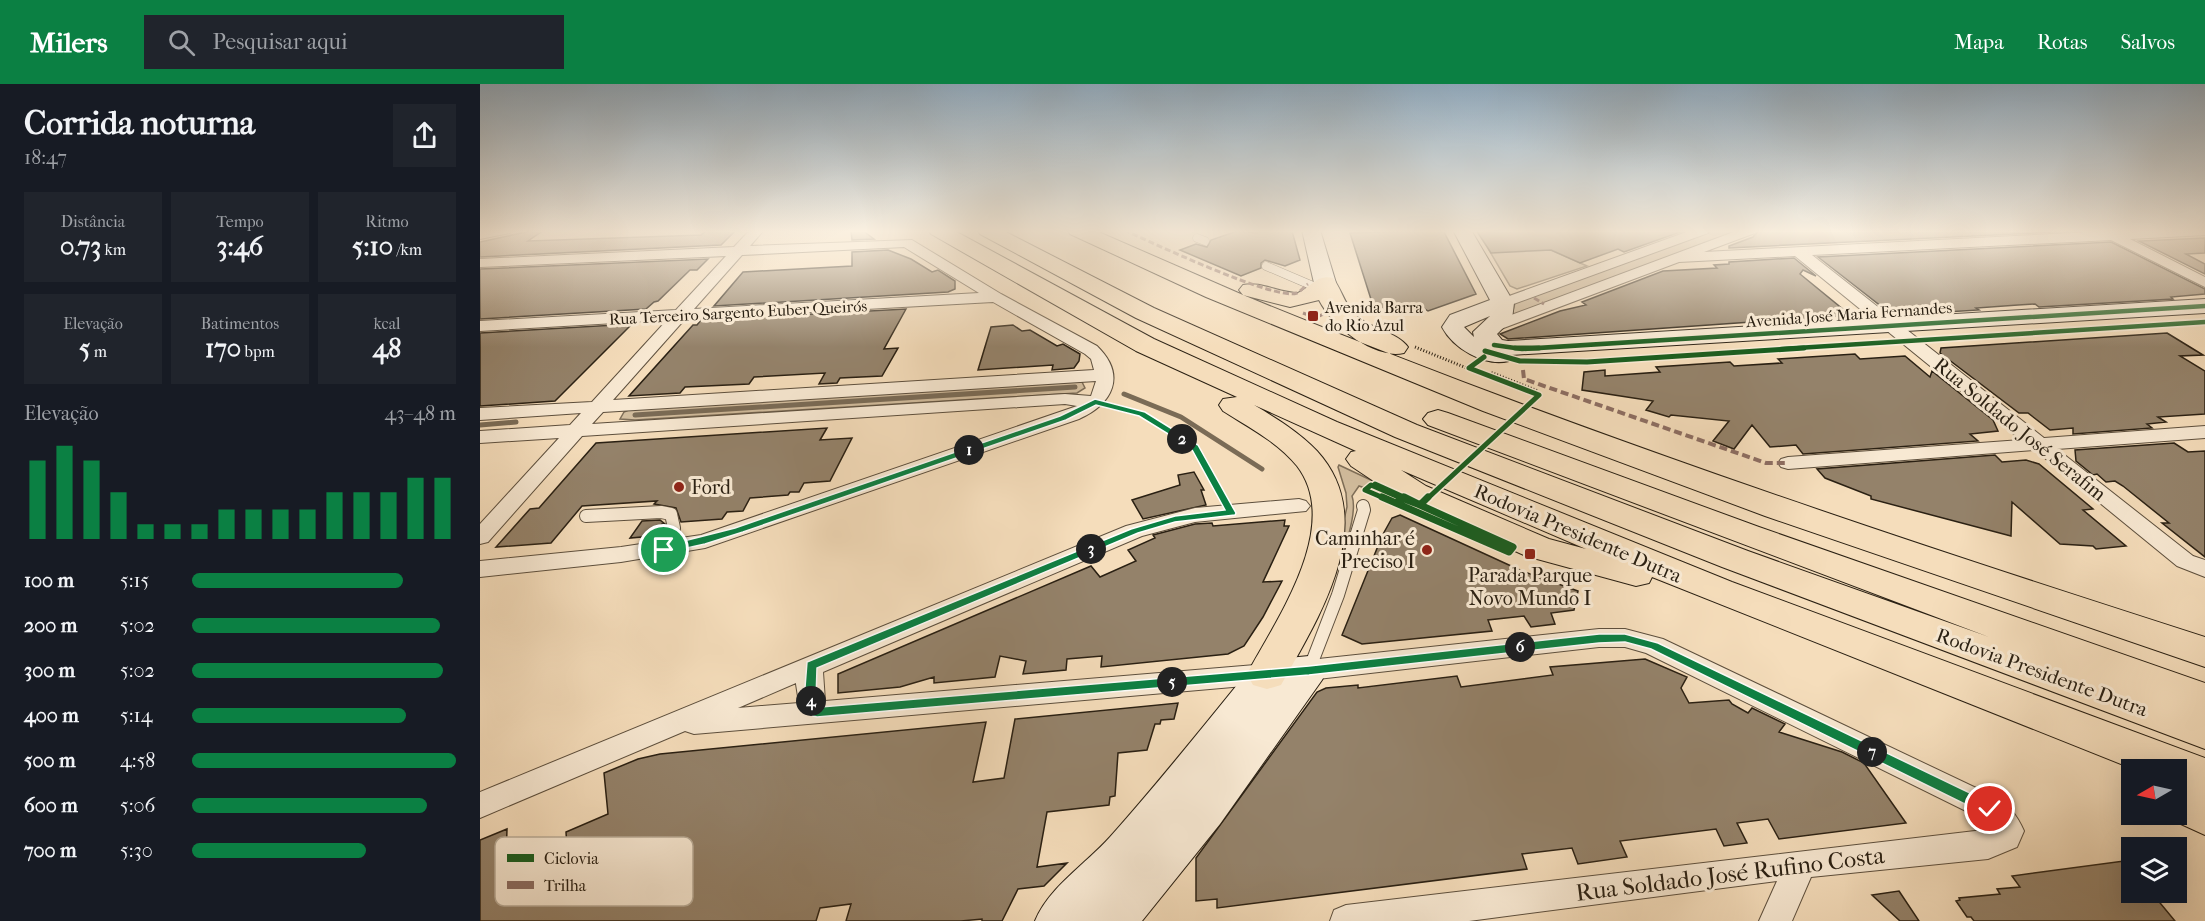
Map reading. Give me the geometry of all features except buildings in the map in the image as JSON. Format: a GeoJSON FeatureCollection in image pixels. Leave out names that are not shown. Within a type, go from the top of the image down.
{"type":"FeatureCollection","features":[{"type":"Feature","properties":{"kind":"highway"},"geometry":{"type":"LineString","coordinates":[[1008,269],[1145,345],[1146,352],[1157,362],[1269,427],[1306,459],[1322,480],[1330,511],[1330,532],[1310,591],[1267,674]]}},
{"type":"Feature","properties":{"kind":"highway","name":"Rodovia Presidente Dutra"},"geometry":{"type":"LineString","coordinates":[[1061,269],[1145,313],[1406,431],[1735,559],[2205,732]]}},
{"type":"Feature","properties":{"kind":"highway","name":"Rodovia Presidente Dutra"},"geometry":{"type":"LineString","coordinates":[[1109,269],[1280,352],[1429,416],[1747,535],[2205,700]]}},
{"type":"Feature","properties":{"kind":"highway"},"geometry":{"type":"LineString","coordinates":[[1164,269],[1310,333],[1496,407],[1749,500],[2205,652]]}},
{"type":"Feature","properties":{"kind":"highway"},"geometry":{"type":"LineString","coordinates":[[1182,277],[1221,280],[1284,300],[1308,299],[1322,286],[1337,312],[1349,323],[1390,345],[1466,379],[1496,407]]}},
{"type":"Feature","properties":{"kind":"highway","name":"Rodovia Presidente Dutra"},"geometry":{"type":"LineString","coordinates":[[1145,345],[1327,428],[1366,462],[1414,493],[1538,548],[1610,569],[1719,591],[2205,777]]}},
{"type":"Feature","properties":{"kind":"highway"},"geometry":{"type":"LineString","coordinates":[[2049,718],[2121,767]]}},
{"type":"Feature","properties":{"kind":"highway"},"geometry":{"type":"LineString","coordinates":[[2187,806],[2205,814]]}},
{"type":"Feature","properties":{"kind":"main road"},"geometry":{"type":"LineString","coordinates":[[1319,269],[1322,286]]}},
{"type":"Feature","properties":{"kind":"main road"},"geometry":{"type":"LineString","coordinates":[[1484,269],[1503,303],[1503,314],[1493,327]]}},
{"type":"Feature","properties":{"kind":"main road","name":"Avenida José Maria Fernandes"},"geometry":{"type":"LineString","coordinates":[[1503,303],[1458,320],[1454,327],[1456,333],[1485,351],[1520,361],[1557,355],[1889,325],[2205,306]]}},
{"type":"Feature","properties":{"kind":"main road","name":"Avenida José Maria Fernandes"},"geometry":{"type":"LineString","coordinates":[[1493,327],[1485,332],[1485,338],[1494,345],[1557,355],[1909,341],[2205,322]]}},
{"type":"Feature","properties":{"kind":"main road"},"geometry":{"type":"LineString","coordinates":[[1059,921],[1124,853],[1267,674],[1309,670]]}},
{"type":"Feature","properties":{"kind":"main road"},"geometry":{"type":"LineString","coordinates":[[1113,921],[1205,811],[1309,670]]}},
{"type":"Feature","properties":{"kind":"street"},"geometry":{"type":"LineString","coordinates":[[480,537],[723,269]]}},
{"type":"Feature","properties":{"kind":"street"},"geometry":{"type":"LineString","coordinates":[[480,569],[664,550],[705,541],[1063,418],[1095,402],[1104,392],[1101,361],[1091,350],[950,269]]}},
{"type":"Feature","properties":{"kind":"street"},"geometry":{"type":"LineString","coordinates":[[1503,303],[1596,269]]}},
{"type":"Feature","properties":{"kind":"street"},"geometry":{"type":"LineString","coordinates":[[1493,327],[1646,269]]}},
{"type":"Feature","properties":{"kind":"street","name":"Rua Soldado José Serafim"},"geometry":{"type":"LineString","coordinates":[[1820,269],[2040,445],[2195,565]]}},
{"type":"Feature","properties":{"kind":"street"},"geometry":{"type":"LineString","coordinates":[[2178,269],[2205,283]]}},
{"type":"Feature","properties":{"kind":"street","name":"Rua Terceiro Sargento Euber Queirós"},"geometry":{"type":"LineString","coordinates":[[480,326],[996,297]]}},
{"type":"Feature","properties":{"kind":"street"},"geometry":{"type":"LineString","coordinates":[[480,414],[1104,375]]}},
{"type":"Feature","properties":{"kind":"street"},"geometry":{"type":"LineString","coordinates":[[480,437],[1065,399],[1095,402]]}},
{"type":"Feature","properties":{"kind":"street"},"geometry":{"type":"LineString","coordinates":[[1788,462],[2205,432]]}},
{"type":"Feature","properties":{"kind":"street"},"geometry":{"type":"LineString","coordinates":[[480,805],[1134,531],[1175,519],[1299,506]]}},
{"type":"Feature","properties":{"kind":"street","name":"Rua Soldado José Rufino Costa"},"geometry":{"type":"LineString","coordinates":[[1309,670],[1599,639],[1639,641],[1665,651],[1990,809],[2006,822],[2009,831],[2006,837],[1977,847],[1801,864],[1346,921]]}},
{"type":"Feature","properties":{"kind":"street"},"geometry":{"type":"LineString","coordinates":[[811,665],[810,700],[817,712]]}},
{"type":"Feature","properties":{"kind":"street"},"geometry":{"type":"LineString","coordinates":[[676,724],[1267,674]]}},
{"type":"Feature","properties":{"kind":"street"},"geometry":{"type":"LineString","coordinates":[[1775,921],[1801,864]]}},
{"type":"Feature","properties":{"kind":"lane"},"geometry":{"type":"LineString","coordinates":[[1275,269],[1322,286]]}},
{"type":"Feature","properties":{"kind":"lane"},"geometry":{"type":"LineString","coordinates":[[1309,670],[1338,595],[1364,510],[1363,506]]}},
{"type":"Feature","properties":{"kind":"lane"},"geometry":{"type":"LineString","coordinates":[[586,516],[661,512],[671,514],[675,521],[673,533],[664,550]]}},
{"type":"Feature","properties":{"kind":"path"},"geometry":{"type":"LineString","coordinates":[[1405,343],[1533,395],[1538,391],[1476,363],[1469,368],[1539,395],[1530,403]]}},
{"type":"Feature","properties":{"kind":"path"},"geometry":{"type":"LineString","coordinates":[[1095,402],[1142,414],[1195,447],[1231,513]]}},
{"type":"Feature","properties":{"kind":"shaded area"},"geometry":{"type":"Polygon","coordinates":[[[1500,269],[1578,269],[1517,289],[1510,286],[1500,269]]]}},
{"type":"Feature","properties":{"kind":"shaded area"},"geometry":{"type":"Polygon","coordinates":[[[1607,269],[1639,269],[1511,318],[1515,303],[1607,269]]]}},
{"type":"Feature","properties":{"kind":"shaded area"},"geometry":{"type":"Polygon","coordinates":[[[1082,382],[1085,388],[1077,393],[635,420],[620,419],[624,412],[631,409],[1082,382]]]}},
{"type":"Feature","properties":{"kind":"shaded area"},"geometry":{"type":"Polygon","coordinates":[[[1339,465],[1390,489],[1385,495],[1359,486],[1352,496],[1352,519],[1349,533],[1324,602],[1347,507],[1339,465]]]}},
{"type":"Feature","properties":{"kind":"waterway"},"geometry":{"type":"LineString","coordinates":[[635,415],[1075,387]]}},
{"type":"Feature","properties":{"kind":"waterway"},"geometry":{"type":"LineString","coordinates":[[1124,394],[1181,417],[1262,469]]}},
{"type":"Feature","properties":{"kind":"waterway"},"geometry":{"type":"LineString","coordinates":[[480,425],[516,422]]}},
{"type":"Feature","properties":{"kind":"marked path"},"geometry":{"type":"LineString","coordinates":[[1215,269],[1277,293],[1297,293],[1308,284]]}},
{"type":"Feature","properties":{"kind":"marked path"},"geometry":{"type":"LineString","coordinates":[[1534,298],[1544,304]]}},
{"type":"Feature","properties":{"kind":"marked path"},"geometry":{"type":"LineString","coordinates":[[1303,313],[1316,318],[1327,312]]}},
{"type":"Feature","properties":{"kind":"marked path"},"geometry":{"type":"LineString","coordinates":[[1523,370],[1524,379],[1766,463],[1788,463]]}},
{"type":"Feature","properties":{"kind":"cycle path"},"geometry":{"type":"LineString","coordinates":[[1494,345],[1522,349],[2205,306]]}},
{"type":"Feature","properties":{"kind":"cycle path"},"geometry":{"type":"LineString","coordinates":[[1485,351],[1520,361],[1587,362],[2205,322]]}},
{"type":"Feature","properties":{"kind":"cycle path"},"geometry":{"type":"LineString","coordinates":[[1375,484],[1513,547],[1509,552],[1365,490],[1371,485],[1419,506],[1539,395],[1469,368],[1484,357]]}},
{"type":"Feature","properties":{"kind":"place","name":"Avenida Barra do Rio Azul"},"geometry":{"type":"Point","coordinates":[1313,316]}},
{"type":"Feature","properties":{"kind":"place","name":"Ford"},"geometry":{"type":"Point","coordinates":[679,487]}},
{"type":"Feature","properties":{"kind":"place","name":"Caminhar é Preciso I"},"geometry":{"type":"Point","coordinates":[1427,550]}},
{"type":"Feature","properties":{"kind":"place","name":"Parada Parque Novo Mundo I"},"geometry":{"type":"Point","coordinates":[1530,554]}},
{"type":"Feature","properties":{"kind":"route"},"geometry":{"type":"LineString","coordinates":[[664,550],[705,541],[739,530],[1080,412],[1095,402],[1142,414],[1195,447],[1231,513],[1195,515],[1134,531],[811,665],[810,700],[817,712],[1309,670],[1625,638],[1654,646],[1990,809]]}}]}
